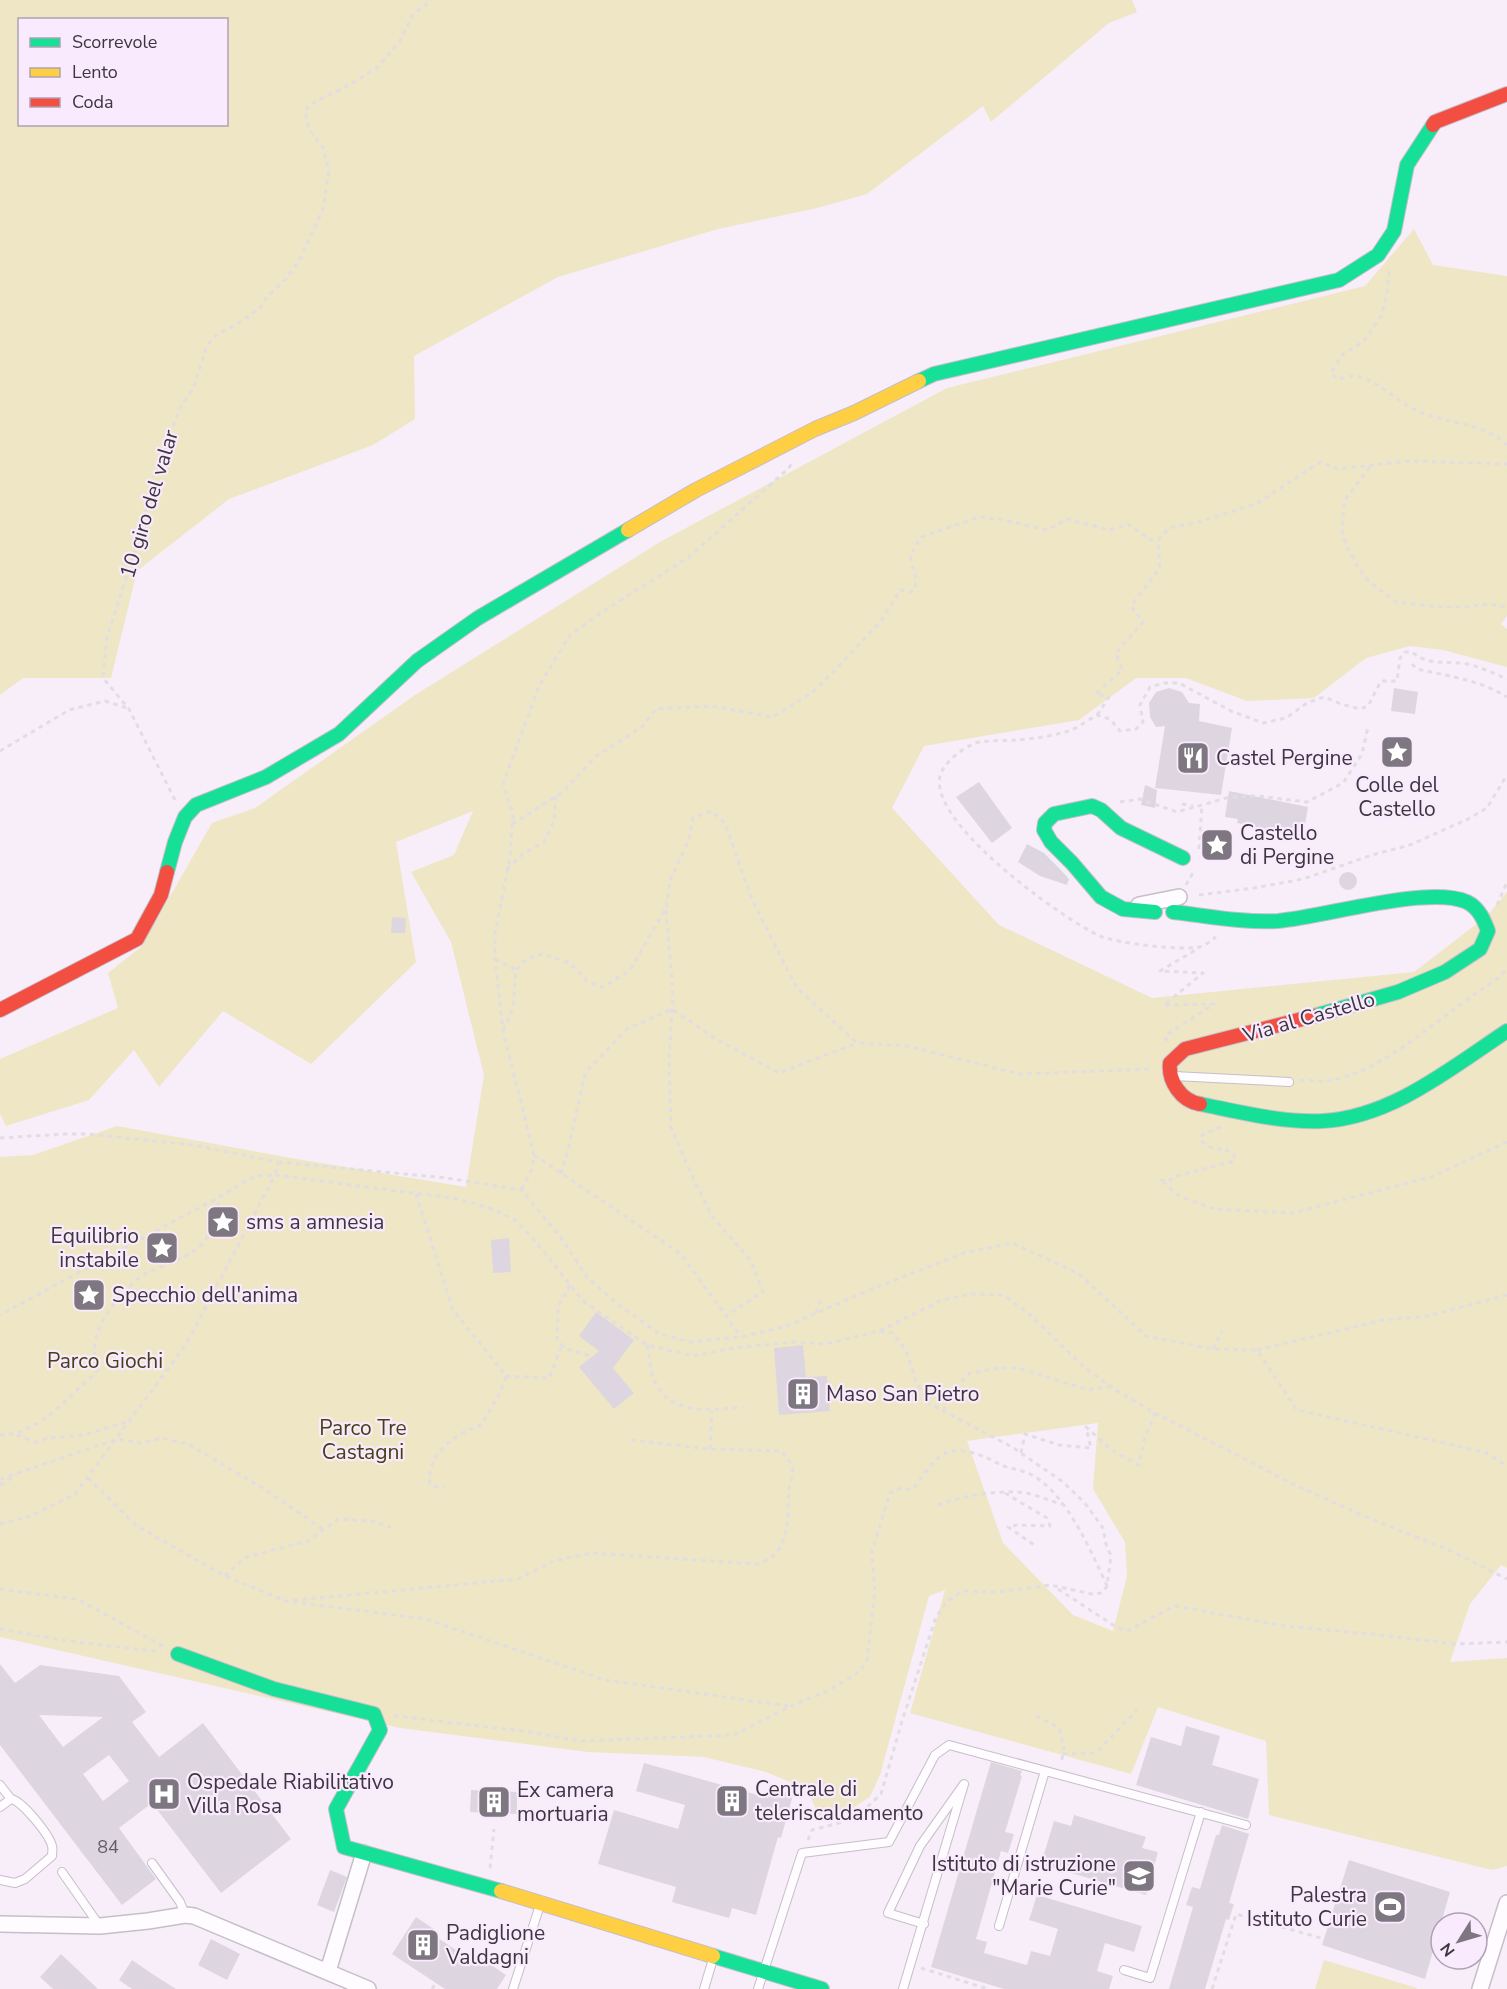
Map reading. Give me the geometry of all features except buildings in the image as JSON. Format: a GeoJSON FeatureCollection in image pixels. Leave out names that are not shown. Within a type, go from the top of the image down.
{"type":"FeatureCollection","features":[{"type":"Feature","properties":{"kind":"street"},"geometry":{"type":"LineString","coordinates":[[0,1010],[137,939],[161,895],[175,842],[185,817],[196,805],[266,777],[339,734],[417,661],[478,618],[696,490],[815,429],[934,374],[1339,280],[1378,255],[1394,231],[1407,165],[1435,122],[1507,94]]}},
{"type":"Feature","properties":{"kind":"street"},"geometry":{"type":"LineString","coordinates":[[1155,912],[1135,912],[1104,900],[1085,882],[1075,866],[1045,832],[1044,823],[1050,816],[1092,806],[1101,810],[1121,828],[1183,858]]}},
{"type":"Feature","properties":{"kind":"street"},"geometry":{"type":"LineString","coordinates":[[1124,908],[1179,897]]}},
{"type":"Feature","properties":{"kind":"street","name":"Via al Castello"},"geometry":{"type":"LineString","coordinates":[[1171,1067],[1185,1049],[1237,1037],[1398,992],[1445,972],[1480,949],[1488,931],[1478,910],[1466,902],[1442,897],[1399,900],[1270,921],[1173,912]]}},
{"type":"Feature","properties":{"kind":"street"},"geometry":{"type":"LineString","coordinates":[[1171,1067],[1179,1091],[1194,1103],[1274,1118],[1323,1121],[1371,1112],[1415,1091],[1507,1031]]}},
{"type":"Feature","properties":{"kind":"street"},"geometry":{"type":"LineString","coordinates":[[178,1654],[274,1689],[374,1714],[380,1730],[336,1809],[344,1847],[488,1887],[822,1989]]}},
{"type":"Feature","properties":{"kind":"street"},"geometry":{"type":"LineString","coordinates":[[328,1971],[364,1853]]}},
{"type":"Feature","properties":{"kind":"street"},"geometry":{"type":"LineString","coordinates":[[1480,1989],[1507,1903]]}},
{"type":"Feature","properties":{"kind":"street"},"geometry":{"type":"LineString","coordinates":[[0,1924],[100,1926],[185,1915],[195,1916],[368,1989]]}},
{"type":"Feature","properties":{"kind":"lane"},"geometry":{"type":"LineString","coordinates":[[1171,1067],[1289,1082]]}},
{"type":"Feature","properties":{"kind":"lane"},"geometry":{"type":"LineString","coordinates":[[758,1989],[802,1852],[889,1842],[935,1755],[949,1745],[1246,1825]]}},
{"type":"Feature","properties":{"kind":"lane"},"geometry":{"type":"LineString","coordinates":[[999,1926],[1045,1771]]}},
{"type":"Feature","properties":{"kind":"lane"},"geometry":{"type":"LineString","coordinates":[[903,1989],[924,1924],[964,1784],[920,1846],[888,1913],[924,1924]]}},
{"type":"Feature","properties":{"kind":"lane"},"geometry":{"type":"LineString","coordinates":[[0,1785],[36,1821],[52,1845],[52,1856],[32,1873],[15,1884],[0,1880]]}},
{"type":"Feature","properties":{"kind":"lane"},"geometry":{"type":"LineString","coordinates":[[0,1807],[11,1798]]}},
{"type":"Feature","properties":{"kind":"lane"},"geometry":{"type":"LineString","coordinates":[[1124,1970],[1150,1977],[1201,1812]]}},
{"type":"Feature","properties":{"kind":"lane"},"geometry":{"type":"LineString","coordinates":[[152,1863],[180,1902],[185,1915]]}},
{"type":"Feature","properties":{"kind":"lane"},"geometry":{"type":"LineString","coordinates":[[62,1872],[100,1926]]}},
{"type":"Feature","properties":{"kind":"lane"},"geometry":{"type":"LineString","coordinates":[[513,1989],[541,1903]]}},
{"type":"Feature","properties":{"kind":"lane"},"geometry":{"type":"LineString","coordinates":[[704,1989],[713,1956]]}},
{"type":"Feature","properties":{"kind":"path","name":"10 giro del valar"},"geometry":{"type":"LineString","coordinates":[[185,817],[129,709],[103,678],[107,637],[141,531],[153,475],[180,408],[193,389],[207,346],[216,335],[260,308],[266,298],[286,279],[300,259],[323,209],[329,170],[322,148],[309,129],[305,111],[311,104],[351,84],[378,67],[399,42],[414,13],[432,0]]}},
{"type":"Feature","properties":{"kind":"path"},"geometry":{"type":"LineString","coordinates":[[1389,266],[1383,315],[1364,341],[1342,355],[1331,373],[1337,379],[1357,376],[1369,380],[1417,411],[1476,428],[1507,445]]}},
{"type":"Feature","properties":{"kind":"path"},"geometry":{"type":"LineString","coordinates":[[522,1190],[532,1169],[534,1155],[503,1030],[495,958],[495,933],[507,869],[513,813],[503,784],[539,687],[570,635],[689,556],[788,469],[793,461]]}},
{"type":"Feature","properties":{"kind":"path"},"geometry":{"type":"LineString","coordinates":[[1201,947],[1149,946],[1102,936],[1067,917],[983,852],[957,824],[938,790],[942,771],[959,752],[979,742],[1033,739],[1072,730],[1096,715],[1109,697],[1096,694],[1122,670],[1116,653],[1143,622],[1131,606],[1160,568],[1158,540],[1169,528],[1196,523],[1256,504],[1320,462],[1337,469],[1409,461],[1507,464]]}},
{"type":"Feature","properties":{"kind":"path"},"geometry":{"type":"LineString","coordinates":[[1371,465],[1344,501],[1342,536],[1358,568],[1371,584],[1396,602],[1440,607],[1490,604],[1507,607]]}},
{"type":"Feature","properties":{"kind":"path"},"geometry":{"type":"LineString","coordinates":[[512,824],[563,792],[595,757],[642,727],[656,709],[712,706],[773,717],[814,691],[881,621],[900,590],[911,592],[915,589],[916,579],[910,556],[921,537],[979,517],[1003,519],[1047,530],[1067,519],[1110,530],[1128,524],[1151,540],[1158,540]]}},
{"type":"Feature","properties":{"kind":"path"},"geometry":{"type":"LineString","coordinates":[[1096,715],[1110,719],[1120,731],[1136,729],[1143,723],[1140,705],[1150,687],[1164,683],[1179,683],[1213,702],[1263,723],[1286,718],[1307,703],[1324,697],[1360,709],[1368,706],[1382,681],[1397,681],[1400,658],[1405,652],[1412,652],[1421,659],[1436,664],[1470,664],[1507,679]]}},
{"type":"Feature","properties":{"kind":"path"},"geometry":{"type":"LineString","coordinates":[[1412,663],[1417,669],[1469,680],[1492,688],[1507,697]]}},
{"type":"Feature","properties":{"kind":"path"},"geometry":{"type":"LineString","coordinates":[[0,751],[69,710],[105,701],[129,709]]}},
{"type":"Feature","properties":{"kind":"path"},"geometry":{"type":"LineString","coordinates":[[1092,806],[1140,799],[1177,812],[1230,797],[1258,796],[1307,802],[1314,800],[1343,783],[1362,754],[1368,727]]}},
{"type":"Feature","properties":{"kind":"path"},"geometry":{"type":"LineString","coordinates":[[1179,897],[1254,888],[1303,879],[1372,855],[1410,845],[1487,808],[1507,775]]}},
{"type":"Feature","properties":{"kind":"path"},"geometry":{"type":"LineString","coordinates":[[507,869],[523,854],[544,842],[554,821],[556,796]]}},
{"type":"Feature","properties":{"kind":"path"},"geometry":{"type":"LineString","coordinates":[[1182,804],[1195,806]]}},
{"type":"Feature","properties":{"kind":"path"},"geometry":{"type":"LineString","coordinates":[[726,1316],[763,1292],[751,1261],[712,1216],[671,1127],[669,1060],[673,995],[666,908],[671,878],[688,842],[693,818],[711,811],[725,823],[752,900],[796,987],[857,1043]]}},
{"type":"Feature","properties":{"kind":"path"},"geometry":{"type":"LineString","coordinates":[[1495,909],[1507,882]]}},
{"type":"Feature","properties":{"kind":"path"},"geometry":{"type":"LineString","coordinates":[[503,1030],[513,1008],[516,970],[526,959],[542,954],[570,963],[587,981],[603,987],[630,970],[666,908]]}},
{"type":"Feature","properties":{"kind":"path"},"geometry":{"type":"LineString","coordinates":[[672,1009],[716,1039],[779,1073],[857,1043],[907,1046],[1020,1074],[1171,1067],[1165,1036],[1214,1004],[1164,1005],[1203,974],[1160,970],[1215,938],[1208,933]]}},
{"type":"Feature","properties":{"kind":"path"},"geometry":{"type":"LineString","coordinates":[[495,958],[516,970]]}},
{"type":"Feature","properties":{"kind":"path"},"geometry":{"type":"LineString","coordinates":[[1289,1082],[1327,1081],[1364,1069],[1416,1039],[1507,971]]}},
{"type":"Feature","properties":{"kind":"path"},"geometry":{"type":"LineString","coordinates":[[561,1174],[585,1073],[627,1029],[672,1009]]}},
{"type":"Feature","properties":{"kind":"path"},"geometry":{"type":"LineString","coordinates":[[1227,1125],[1202,1136],[1201,1141],[1212,1148],[1220,1150],[1224,1148],[1236,1158],[1231,1162],[1177,1176],[1166,1182],[1160,1179],[1179,1196],[1214,1209],[1293,1214],[1431,1177],[1507,1142]]}},
{"type":"Feature","properties":{"kind":"path"},"geometry":{"type":"LineString","coordinates":[[0,1138],[87,1134],[193,1145],[278,1162],[447,1178],[522,1190],[561,1238],[587,1277],[616,1303],[658,1333],[689,1342],[741,1337],[787,1326],[862,1293],[964,1253],[1012,1243],[1078,1273],[1146,1336],[1213,1349],[1257,1350],[1383,1320],[1428,1316],[1507,1294]]}},
{"type":"Feature","properties":{"kind":"path"},"geometry":{"type":"LineString","coordinates":[[534,1155],[681,1254],[741,1337]]}},
{"type":"Feature","properties":{"kind":"path"},"geometry":{"type":"LineString","coordinates":[[0,1524],[31,1516],[75,1494],[88,1478],[187,1343],[275,1175],[278,1162]]}},
{"type":"Feature","properties":{"kind":"path"},"geometry":{"type":"LineString","coordinates":[[0,1315],[255,1176],[275,1175],[459,1199],[495,1210],[515,1220],[535,1241],[583,1301],[647,1345],[693,1356],[734,1348],[794,1342],[825,1344],[879,1331],[942,1300],[970,1294],[1003,1295],[1027,1312],[1085,1368],[1155,1413],[1298,1486],[1371,1519],[1447,1549],[1507,1579]]}},
{"type":"Feature","properties":{"kind":"path"},"geometry":{"type":"LineString","coordinates":[[416,1194],[453,1310],[506,1376],[549,1378],[562,1345]]}},
{"type":"Feature","properties":{"kind":"path"},"geometry":{"type":"LineString","coordinates":[[16,1435],[47,1418],[98,1370],[95,1366],[95,1343],[101,1325],[116,1301],[144,1275],[201,1246],[217,1216],[219,1197]]}},
{"type":"Feature","properties":{"kind":"path"},"geometry":{"type":"LineString","coordinates":[[570,1285],[558,1307],[557,1339],[566,1349],[591,1356]]}},
{"type":"Feature","properties":{"kind":"path"},"geometry":{"type":"LineString","coordinates":[[816,1313],[821,1299]]}},
{"type":"Feature","properties":{"kind":"path"},"geometry":{"type":"LineString","coordinates":[[879,1331],[892,1333],[906,1350],[924,1397],[930,1404],[1021,1453],[1063,1482],[1084,1502],[1103,1528],[1111,1556],[1107,1586],[1102,1593],[1092,1594],[1056,1588]]}},
{"type":"Feature","properties":{"kind":"path"},"geometry":{"type":"LineString","coordinates":[[1213,1349],[1222,1331]]}},
{"type":"Feature","properties":{"kind":"path"},"geometry":{"type":"LineString","coordinates":[[647,1345],[655,1382],[670,1401],[683,1406],[712,1411],[743,1407]]}},
{"type":"Feature","properties":{"kind":"path"},"geometry":{"type":"LineString","coordinates":[[1257,1350],[1297,1410],[1485,1452],[1507,1466]]}},
{"type":"Feature","properties":{"kind":"path"},"geometry":{"type":"LineString","coordinates":[[944,1411],[946,1397],[970,1373],[989,1370],[1018,1368],[1088,1390],[1110,1386]]}},
{"type":"Feature","properties":{"kind":"path"},"geometry":{"type":"LineString","coordinates":[[444,1486],[430,1485],[429,1475],[434,1458],[451,1440],[481,1425],[501,1391],[506,1376]]}},
{"type":"Feature","properties":{"kind":"path"},"geometry":{"type":"LineString","coordinates":[[710,1449],[712,1411]]}},
{"type":"Feature","properties":{"kind":"path"},"geometry":{"type":"LineString","coordinates":[[1021,1453],[1025,1434],[1059,1445],[1091,1448],[1086,1427],[1113,1450],[1139,1465],[1144,1440],[1155,1413]]}},
{"type":"Feature","properties":{"kind":"path"},"geometry":{"type":"LineString","coordinates":[[0,1435],[16,1435],[35,1442],[49,1438],[84,1435],[128,1422]]}},
{"type":"Feature","properties":{"kind":"path"},"geometry":{"type":"LineString","coordinates":[[0,1479],[117,1438],[140,1443],[162,1438],[188,1444],[261,1487],[324,1530]]}},
{"type":"Feature","properties":{"kind":"path"},"geometry":{"type":"LineString","coordinates":[[286,1601],[518,1579],[554,1561],[592,1552],[756,1563],[774,1556],[786,1533],[793,1468],[782,1450],[710,1449],[630,1440]]}},
{"type":"Feature","properties":{"kind":"path"},"geometry":{"type":"LineString","coordinates":[[374,1714],[502,1729],[581,1742],[734,1735],[791,1706],[825,1692],[861,1670],[867,1660],[875,1592],[872,1552],[890,1493],[901,1488],[912,1490],[944,1454],[958,1451],[986,1456],[1002,1465],[1030,1474],[1064,1504],[1083,1536],[1107,1586]]}},
{"type":"Feature","properties":{"kind":"path"},"geometry":{"type":"LineString","coordinates":[[0,1485],[20,1472]]}},
{"type":"Feature","properties":{"kind":"path"},"geometry":{"type":"LineString","coordinates":[[88,1478],[137,1526],[225,1576],[286,1601],[426,1619],[605,1680],[791,1706]]}},
{"type":"Feature","properties":{"kind":"path"},"geometry":{"type":"LineString","coordinates":[[938,1505],[964,1497],[1005,1493],[1026,1493],[1064,1504]]}},
{"type":"Feature","properties":{"kind":"path"},"geometry":{"type":"LineString","coordinates":[[1005,1493],[1047,1518],[1050,1526],[1008,1527],[1037,1547]]}},
{"type":"Feature","properties":{"kind":"path"},"geometry":{"type":"LineString","coordinates":[[225,1576],[246,1557],[308,1541],[338,1519],[371,1521],[391,1527]]}},
{"type":"Feature","properties":{"kind":"path"},"geometry":{"type":"LineString","coordinates":[[802,1852],[812,1830],[839,1823],[860,1814],[881,1794],[936,1617],[947,1601],[963,1591],[997,1592],[1050,1585],[1113,1626],[1127,1631],[1175,1606],[1285,1626],[1456,1644],[1507,1642]]}},
{"type":"Feature","properties":{"kind":"path"},"geometry":{"type":"LineString","coordinates":[[0,1589],[77,1599],[178,1654]]}},
{"type":"Feature","properties":{"kind":"path"},"geometry":{"type":"LineString","coordinates":[[0,1629],[61,1640],[178,1654]]}},
{"type":"Feature","properties":{"kind":"path"},"geometry":{"type":"LineString","coordinates":[[1063,1754],[1096,1753],[1137,1710]]}},
{"type":"Feature","properties":{"kind":"path"},"geometry":{"type":"LineString","coordinates":[[1036,1716],[1059,1728],[1064,1747],[1060,1775]]}},
{"type":"Feature","properties":{"kind":"path"},"geometry":{"type":"LineString","coordinates":[[488,1887],[494,1829]]}},
{"type":"Feature","properties":{"kind":"path"},"geometry":{"type":"LineString","coordinates":[[1212,1989],[1234,1913],[1321,1938]]}},
{"type":"Feature","properties":{"kind":"path"},"geometry":{"type":"LineString","coordinates":[[911,1965],[988,1989]]}},
{"type":"Feature","properties":{"kind":"path"},"geometry":{"type":"LineString","coordinates":[[432,1989],[436,1983]]}},
{"type":"Feature","properties":{"kind":"green space"},"geometry":{"type":"Polygon","coordinates":[[[0,0],[1132,0],[1137,12],[1109,23],[991,122],[983,106],[867,194],[817,208],[718,229],[558,277],[414,356],[415,419],[373,445],[229,499],[137,571],[111,678],[23,678],[0,695],[0,0]]]}},
{"type":"Feature","properties":{"kind":"green space"},"geometry":{"type":"Polygon","coordinates":[[[1414,229],[1433,265],[1507,276],[1507,616],[1501,624],[1507,629],[1507,667],[1443,650],[1410,646],[1366,658],[1314,698],[1247,701],[1186,678],[1136,678],[1079,720],[924,746],[892,808],[999,925],[1152,998],[1414,972],[1487,916],[1507,892],[1507,1568],[1501,1565],[1470,1604],[1450,1662],[1507,1658],[1507,1866],[1492,1870],[1269,1815],[1266,1741],[1158,1707],[1131,1774],[910,1713],[945,1590],[929,1596],[880,1775],[870,1797],[849,1810],[820,1818],[807,1789],[766,1772],[704,1757],[588,1752],[400,1728],[0,1637],[0,1157],[33,1155],[117,1126],[466,1187],[484,1075],[451,942],[411,872],[454,855],[473,811],[396,842],[416,962],[311,1064],[223,1011],[159,1087],[134,1050],[89,1100],[6,1126],[0,1114],[0,1059],[118,1008],[108,973],[141,947],[212,823],[255,808],[415,695],[660,542],[947,388],[1365,286],[1414,229]],[[1098,1423],[967,1441],[1003,1543],[1073,1615],[1113,1631],[1127,1576],[1125,1542],[1093,1489],[1098,1423]]]}},
{"type":"Feature","properties":{"kind":"green space"},"geometry":{"type":"Polygon","coordinates":[[[1324,1960],[1417,1988],[1315,1989],[1324,1960]]]}},
{"type":"Feature","properties":{"kind":"traffic: fast"},"geometry":{"type":"LineString","coordinates":[[919,381],[934,374],[1339,280],[1378,255],[1394,231],[1407,165],[1433,125]]}},
{"type":"Feature","properties":{"kind":"traffic: fast"},"geometry":{"type":"LineString","coordinates":[[167,872],[185,817],[196,805],[266,777],[339,734],[417,661],[478,618],[628,530]]}},
{"type":"Feature","properties":{"kind":"traffic: fast"},"geometry":{"type":"LineString","coordinates":[[1155,912],[1123,909],[1101,897],[1051,842],[1044,830],[1045,823],[1054,814],[1092,806],[1101,810],[1121,828],[1183,858]]}},
{"type":"Feature","properties":{"kind":"traffic: fast"},"geometry":{"type":"LineString","coordinates":[[1173,912],[1239,920],[1278,921],[1402,899],[1427,897],[1467,902],[1475,908],[1485,923],[1488,931],[1480,949],[1445,972],[1398,992],[1314,1016]]}},
{"type":"Feature","properties":{"kind":"traffic: fast"},"geometry":{"type":"LineString","coordinates":[[1200,1104],[1292,1120],[1323,1121],[1348,1118],[1397,1101],[1442,1075],[1507,1031]]}},
{"type":"Feature","properties":{"kind":"traffic: fast"},"geometry":{"type":"LineString","coordinates":[[178,1654],[274,1689],[374,1714],[380,1730],[336,1809],[344,1847],[501,1891]]}},
{"type":"Feature","properties":{"kind":"traffic: fast"},"geometry":{"type":"LineString","coordinates":[[713,1956],[822,1989]]}},
{"type":"Feature","properties":{"kind":"traffic: slow"},"geometry":{"type":"LineString","coordinates":[[628,530],[696,490],[815,429],[854,413],[919,381]]}},
{"type":"Feature","properties":{"kind":"traffic: slow"},"geometry":{"type":"LineString","coordinates":[[501,1891],[713,1956]]}},
{"type":"Feature","properties":{"kind":"traffic: jam"},"geometry":{"type":"LineString","coordinates":[[1433,125],[1435,122],[1507,94]]}},
{"type":"Feature","properties":{"kind":"traffic: jam"},"geometry":{"type":"LineString","coordinates":[[0,1010],[137,939],[161,895],[167,872]]}},
{"type":"Feature","properties":{"kind":"traffic: jam"},"geometry":{"type":"LineString","coordinates":[[1200,1104],[1187,1099],[1177,1089],[1171,1077],[1170,1063],[1185,1049],[1314,1016]]}},
{"type":"Feature","properties":{"kind":"place","name":"Colle del Castello"},"geometry":{"type":"Point","coordinates":[1397,752]}},
{"type":"Feature","properties":{"kind":"place","name":"Castel Pergine"},"geometry":{"type":"Point","coordinates":[1193,758]}},
{"type":"Feature","properties":{"kind":"place","name":"Castello di Pergine"},"geometry":{"type":"Point","coordinates":[1217,845]}},
{"type":"Feature","properties":{"kind":"place","name":"sms a amnesia"},"geometry":{"type":"Point","coordinates":[223,1222]}},
{"type":"Feature","properties":{"kind":"place","name":"Equilibrio instabile"},"geometry":{"type":"Point","coordinates":[162,1248]}},
{"type":"Feature","properties":{"kind":"place","name":"Specchio dell'anima"},"geometry":{"type":"Point","coordinates":[89,1295]}},
{"type":"Feature","properties":{"kind":"place","name":"Maso San Pietro"},"geometry":{"type":"Point","coordinates":[803,1394]}},
{"type":"Feature","properties":{"kind":"place","name":"Ospedale Riabilitativo Villa Rosa"},"geometry":{"type":"Point","coordinates":[164,1794]}},
{"type":"Feature","properties":{"kind":"place","name":"Centrale di teleriscaldamento"},"geometry":{"type":"Point","coordinates":[732,1801]}},
{"type":"Feature","properties":{"kind":"place","name":"Ex camera mortuaria"},"geometry":{"type":"Point","coordinates":[494,1802]}},
{"type":"Feature","properties":{"kind":"place","name":"Istituto di istruzione \"Marie Curie\""},"geometry":{"type":"Point","coordinates":[1139,1876]}},
{"type":"Feature","properties":{"kind":"place","name":"Palestra Istituto Curie"},"geometry":{"type":"Point","coordinates":[1390,1907]}},
{"type":"Feature","properties":{"kind":"place","name":"Padiglione Valdagni"},"geometry":{"type":"Point","coordinates":[423,1945]}},
{"type":"Feature","properties":{"kind":"park label","name":"Parco Giochi"},"geometry":{"type":"Point","coordinates":[105,1361]}},
{"type":"Feature","properties":{"kind":"park label","name":"Parco Tre Castagni"},"geometry":{"type":"Point","coordinates":[363,1440]}}]}
